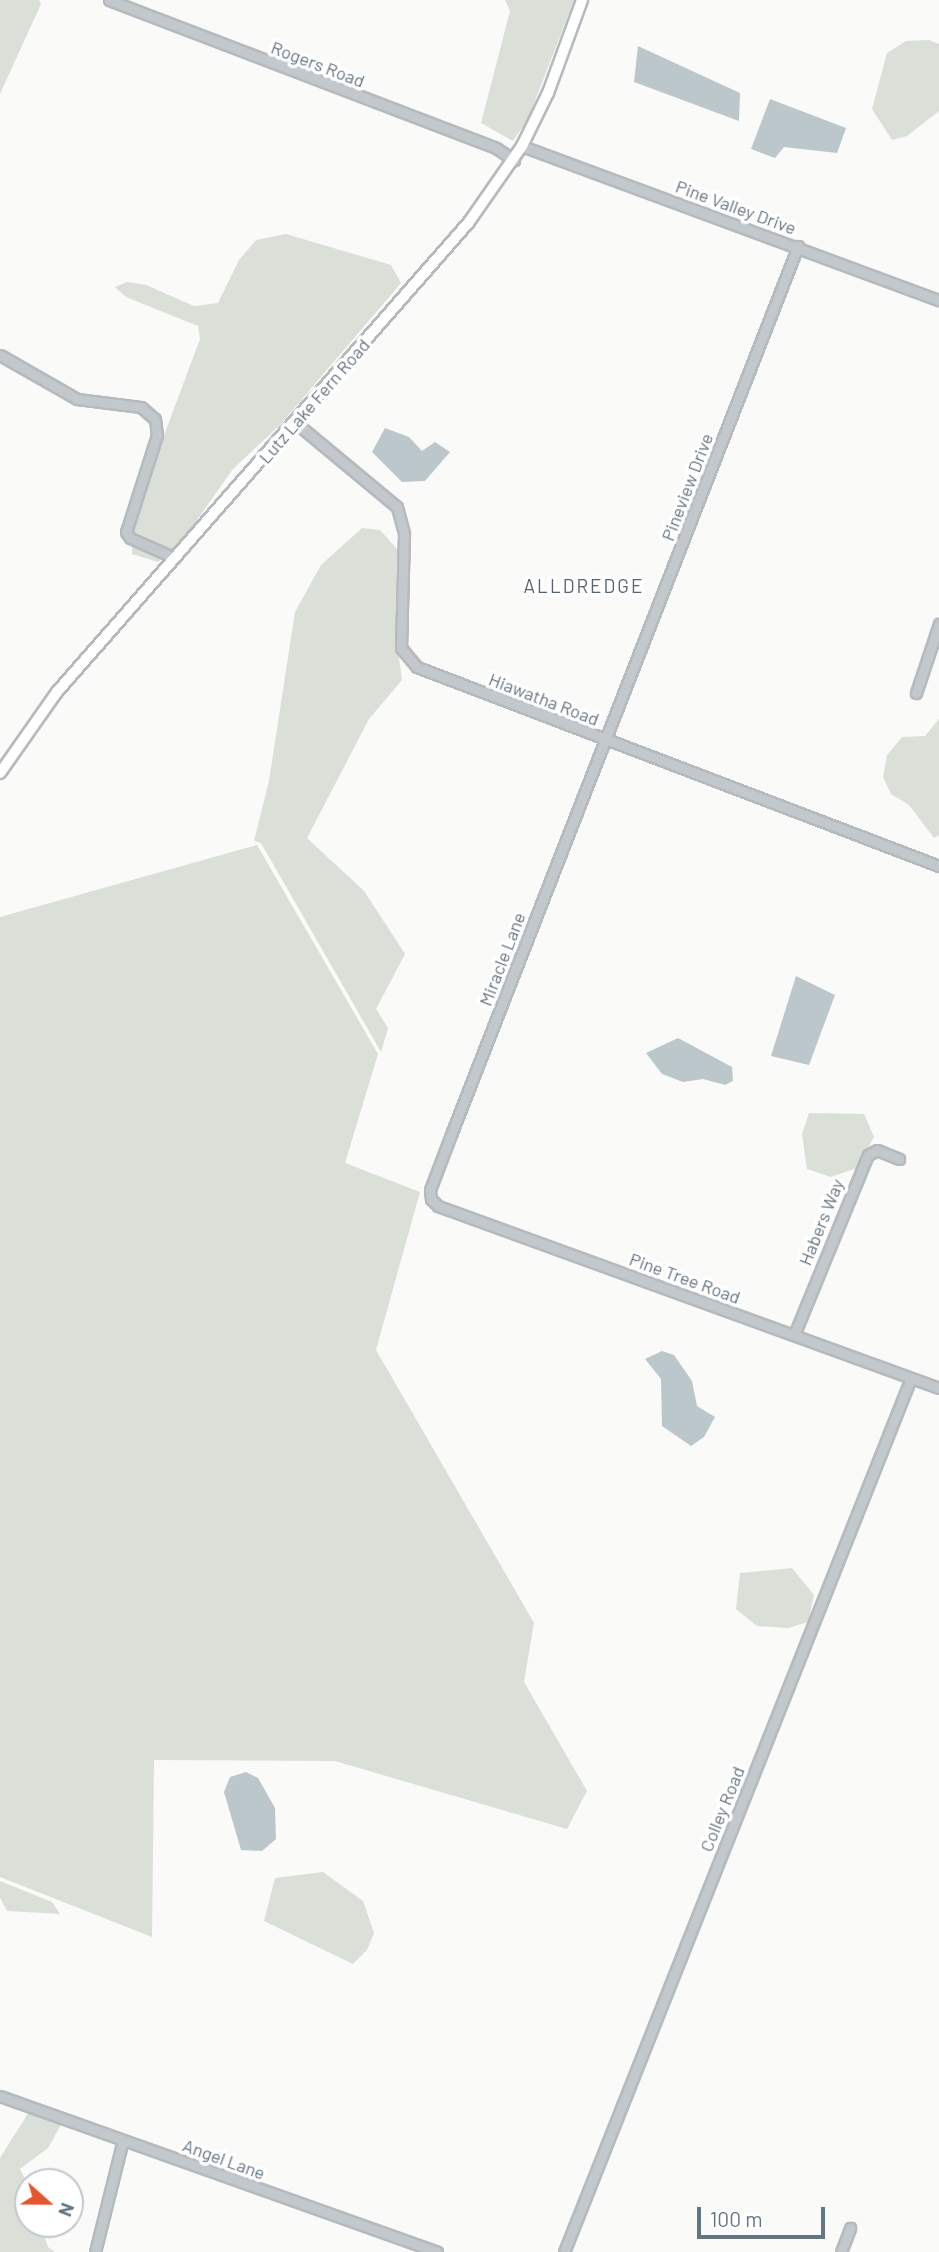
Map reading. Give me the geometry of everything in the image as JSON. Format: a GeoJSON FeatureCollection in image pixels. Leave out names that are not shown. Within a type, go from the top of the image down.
{"type":"FeatureCollection","features":[{"type":"Feature","properties":{"kind":"main road","name":"Lutz Lake Fern Road"},"geometry":{"type":"LineString","coordinates":[[0,773],[57,692],[296,423],[469,222],[522,146],[548,93],[582,0]]}},
{"type":"Feature","properties":{"kind":"street","name":"Rogers Road"},"geometry":{"type":"LineString","coordinates":[[109,0],[496,148],[514,160]]}},
{"type":"Feature","properties":{"kind":"street","name":"Pine Valley Drive"},"geometry":{"type":"LineString","coordinates":[[522,146],[939,300]]}},
{"type":"Feature","properties":{"kind":"street","name":"Pineview Drive"},"geometry":{"type":"LineString","coordinates":[[604,740],[798,246]]}},
{"type":"Feature","properties":{"kind":"street"},"geometry":{"type":"LineString","coordinates":[[0,355],[77,399],[141,407],[155,419],[157,435],[126,532],[130,538],[175,558]]}},
{"type":"Feature","properties":{"kind":"street","name":"Hiawatha Road"},"geometry":{"type":"LineString","coordinates":[[296,423],[397,507],[404,534],[401,648],[417,667],[939,866]]}},
{"type":"Feature","properties":{"kind":"street"},"geometry":{"type":"LineString","coordinates":[[916,693],[939,624]]}},
{"type":"Feature","properties":{"kind":"street","name":"Miracle Lane"},"geometry":{"type":"LineString","coordinates":[[430,1190],[604,740]]}},
{"type":"Feature","properties":{"kind":"street","name":"Habers Way"},"geometry":{"type":"LineString","coordinates":[[794,1335],[868,1155],[877,1150],[899,1159]]}},
{"type":"Feature","properties":{"kind":"street","name":"Pine Tree Road"},"geometry":{"type":"LineString","coordinates":[[430,1190],[438,1206],[939,1388]]}},
{"type":"Feature","properties":{"kind":"street","name":"Colley Road"},"geometry":{"type":"LineString","coordinates":[[564,2252],[911,1378]]}},
{"type":"Feature","properties":{"kind":"street","name":"Angel Lane"},"geometry":{"type":"LineString","coordinates":[[0,2096],[437,2252]]}},
{"type":"Feature","properties":{"kind":"street"},"geometry":{"type":"LineString","coordinates":[[96,2252],[123,2140]]}},
{"type":"Feature","properties":{"kind":"street"},"geometry":{"type":"LineString","coordinates":[[841,2252],[850,2228]]}},
{"type":"Feature","properties":{"kind":"shaded area"},"geometry":{"type":"Polygon","coordinates":[[[0,0],[39,0],[41,4],[0,94],[0,0]]]}},
{"type":"Feature","properties":{"kind":"shaded area"},"geometry":{"type":"Polygon","coordinates":[[[505,0],[574,0],[528,119],[513,141],[481,123],[510,11],[505,0]]]}},
{"type":"Feature","properties":{"kind":"shaded area"},"geometry":{"type":"Polygon","coordinates":[[[929,40],[939,44],[939,111],[907,136],[892,140],[872,109],[887,53],[906,41],[929,40]]]}},
{"type":"Feature","properties":{"kind":"shaded area"},"geometry":{"type":"Polygon","coordinates":[[[638,46],[740,93],[739,121],[634,82],[638,46]]]}},
{"type":"Feature","properties":{"kind":"shaded area"},"geometry":{"type":"Polygon","coordinates":[[[770,99],[846,128],[837,153],[784,147],[775,158],[751,149],[770,99]]]}},
{"type":"Feature","properties":{"kind":"shaded area"},"geometry":{"type":"Polygon","coordinates":[[[286,234],[391,265],[401,283],[280,425],[233,469],[180,544],[158,562],[132,554],[132,521],[200,339],[198,326],[126,297],[115,287],[127,282],[146,285],[194,306],[218,303],[239,260],[256,240],[286,234]]]}},
{"type":"Feature","properties":{"kind":"shaded area"},"geometry":{"type":"Polygon","coordinates":[[[385,428],[409,437],[422,451],[435,442],[450,452],[425,481],[402,482],[372,452],[385,428]]]}},
{"type":"Feature","properties":{"kind":"shaded area"},"geometry":{"type":"Polygon","coordinates":[[[362,528],[380,530],[398,550],[396,635],[402,680],[369,719],[307,838],[364,891],[405,954],[376,1009],[388,1028],[381,1052],[261,843],[254,841],[269,781],[295,612],[321,565],[362,528]]]}},
{"type":"Feature","properties":{"kind":"shaded area"},"geometry":{"type":"Polygon","coordinates":[[[939,719],[939,835],[934,838],[909,805],[891,794],[883,777],[887,755],[902,737],[925,736],[939,719]]]}},
{"type":"Feature","properties":{"kind":"shaded area"},"geometry":{"type":"Polygon","coordinates":[[[257,845],[378,1054],[345,1163],[420,1192],[376,1350],[534,1623],[524,1682],[587,1791],[567,1829],[335,1761],[154,1760],[152,1937],[0,1877],[0,917],[257,845]]]}},
{"type":"Feature","properties":{"kind":"shaded area"},"geometry":{"type":"Polygon","coordinates":[[[796,976],[835,995],[809,1065],[771,1056],[796,976]]]}},
{"type":"Feature","properties":{"kind":"shaded area"},"geometry":{"type":"Polygon","coordinates":[[[678,1038],[732,1067],[733,1081],[725,1085],[703,1079],[683,1082],[662,1074],[646,1053],[678,1038]]]}},
{"type":"Feature","properties":{"kind":"shaded area"},"geometry":{"type":"Polygon","coordinates":[[[809,1113],[864,1114],[874,1137],[857,1168],[831,1177],[807,1169],[802,1134],[809,1113]]]}},
{"type":"Feature","properties":{"kind":"shaded area"},"geometry":{"type":"Polygon","coordinates":[[[662,1351],[674,1355],[692,1381],[697,1406],[715,1417],[704,1437],[691,1446],[662,1426],[661,1379],[645,1359],[662,1351]]]}},
{"type":"Feature","properties":{"kind":"shaded area"},"geometry":{"type":"Polygon","coordinates":[[[792,1568],[814,1595],[808,1622],[788,1628],[757,1626],[736,1609],[740,1573],[792,1568]]]}},
{"type":"Feature","properties":{"kind":"shaded area"},"geometry":{"type":"Polygon","coordinates":[[[246,1772],[258,1778],[275,1808],[276,1839],[262,1851],[241,1850],[224,1792],[230,1777],[246,1772]]]}},
{"type":"Feature","properties":{"kind":"shaded area"},"geometry":{"type":"Polygon","coordinates":[[[323,1872],[363,1901],[374,1933],[367,1950],[353,1964],[264,1921],[275,1878],[323,1872]]]}},
{"type":"Feature","properties":{"kind":"shaded area"},"geometry":{"type":"Polygon","coordinates":[[[0,1881],[52,1902],[60,1914],[7,1911],[0,1898],[0,1881]]]}},
{"type":"Feature","properties":{"kind":"shaded area"},"geometry":{"type":"Polygon","coordinates":[[[29,2112],[62,2123],[48,2148],[21,2168],[14,2168],[14,2238],[45,2238],[48,2247],[55,2252],[0,2252],[0,2158],[29,2112]]]}},
{"type":"Feature","properties":{"kind":"district","name":"ALLDREDGE"},"geometry":{"type":"Point","coordinates":[584,586]}}]}
